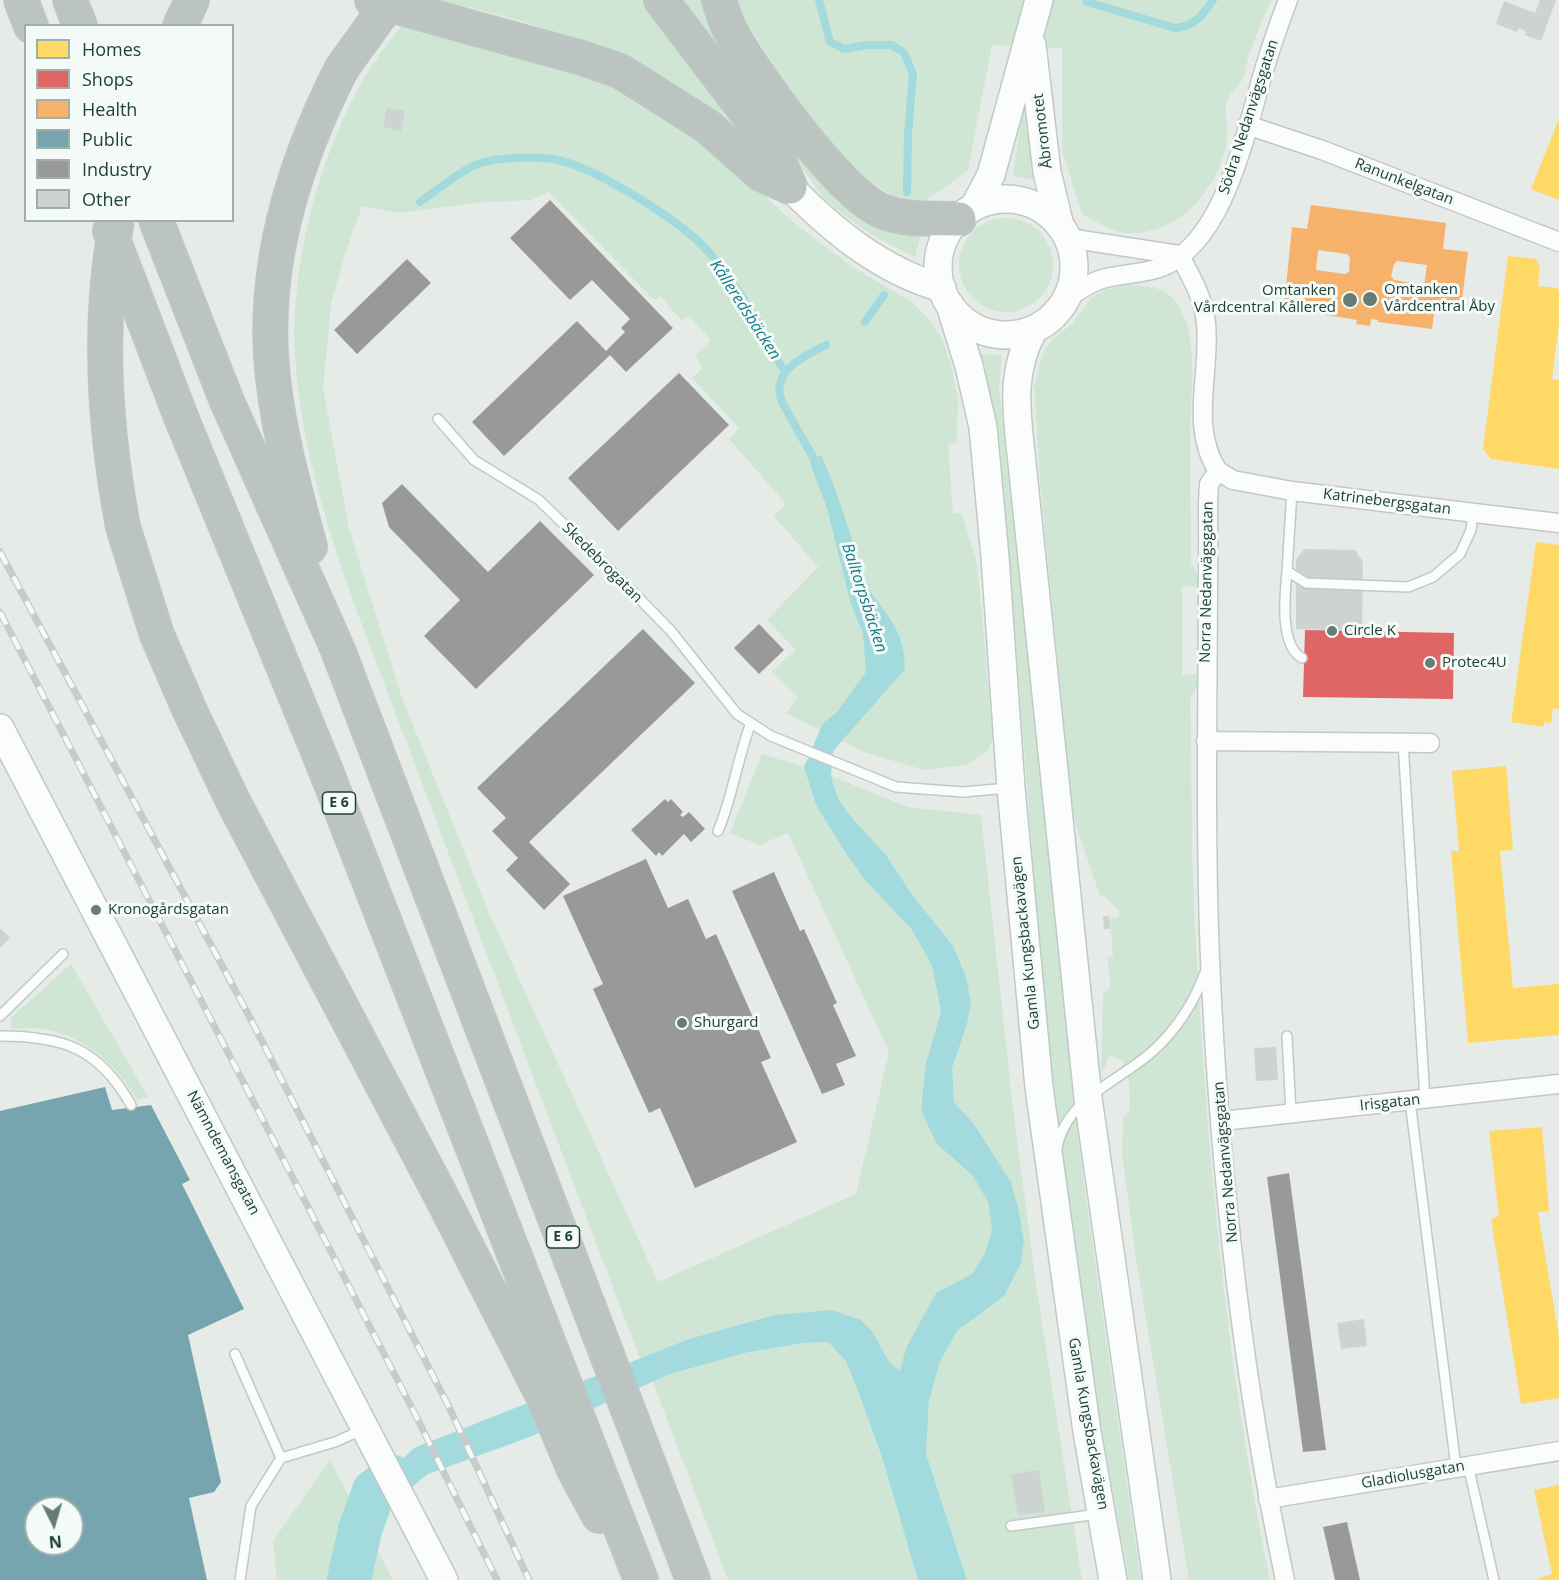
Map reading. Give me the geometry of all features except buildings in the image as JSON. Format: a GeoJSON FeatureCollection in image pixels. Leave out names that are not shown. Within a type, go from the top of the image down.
{"type":"FeatureCollection","features":[{"type":"Feature","properties":{"kind":"highway"},"geometry":{"type":"LineString","coordinates":[[21,0],[30,24]]}},
{"type":"Feature","properties":{"kind":"highway"},"geometry":{"type":"LineString","coordinates":[[70,0],[79,24]]}},
{"type":"Feature","properties":{"kind":"highway"},"geometry":{"type":"LineString","coordinates":[[181,24],[192,0]]}},
{"type":"Feature","properties":{"kind":"highway"},"geometry":{"type":"LineString","coordinates":[[372,0],[582,58],[620,71],[706,126],[761,174],[790,187]]}},
{"type":"Feature","properties":{"kind":"highway"},"geometry":{"type":"LineString","coordinates":[[338,650],[284,444],[273,373],[271,316],[279,247],[294,176],[307,142],[342,68],[390,0]]}},
{"type":"Feature","properties":{"kind":"highway"},"geometry":{"type":"LineString","coordinates":[[661,0],[772,147],[790,187]]}},
{"type":"Feature","properties":{"kind":"highway"},"geometry":{"type":"LineString","coordinates":[[719,0],[730,29],[758,74],[835,174],[865,203],[900,217],[967,213]]}},
{"type":"Feature","properties":{"kind":"highway","name":"E 6"},"geometry":{"type":"LineString","coordinates":[[107,222],[181,417],[331,782],[555,1393],[586,1468],[641,1580]]}},
{"type":"Feature","properties":{"kind":"highway"},"geometry":{"type":"LineString","coordinates":[[117,222],[105,313],[105,387],[111,464],[123,527],[157,635],[199,731],[555,1393]]}},
{"type":"Feature","properties":{"kind":"highway","name":"E 6"},"geometry":{"type":"LineString","coordinates":[[157,222],[226,399],[338,650],[693,1580]]}},
{"type":"Feature","properties":{"kind":"highway"},"geometry":{"type":"LineString","coordinates":[[586,1468],[634,1580]]}},
{"type":"Feature","properties":{"kind":"main road","name":"Åbromotet"},"geometry":{"type":"LineString","coordinates":[[1031,35],[1047,172],[1074,268],[1067,298],[1053,316],[1034,329],[1006,335],[988,333],[963,319],[946,297],[938,270],[940,251],[947,233],[967,213],[991,175],[1039,0]]}},
{"type":"Feature","properties":{"kind":"main road"},"geometry":{"type":"LineString","coordinates":[[790,187],[824,223],[866,252],[946,297]]}},
{"type":"Feature","properties":{"kind":"main road"},"geometry":{"type":"LineString","coordinates":[[967,213],[997,200],[1020,201],[1042,210],[1064,232]]}},
{"type":"Feature","properties":{"kind":"main road","name":"Gamla Kungsbackavägen"},"geometry":{"type":"LineString","coordinates":[[946,297],[969,366],[983,427],[995,557],[1011,788],[1039,1087],[1087,1432],[1113,1580]]}},
{"type":"Feature","properties":{"kind":"main road"},"geometry":{"type":"LineString","coordinates":[[1034,329],[1022,351],[1017,372],[1017,404],[1088,1098],[1157,1580]]}},
{"type":"Feature","properties":{"kind":"main road","name":"Nämndemansgatan"},"geometry":{"type":"LineString","coordinates":[[1,734],[444,1580]]}},
{"type":"Feature","properties":{"kind":"street","name":"Södra Nedanvägsgatan"},"geometry":{"type":"LineString","coordinates":[[1067,298],[1099,280],[1162,267],[1179,255],[1207,227],[1221,202],[1237,164],[1247,125],[1288,0]]}},
{"type":"Feature","properties":{"kind":"street","name":"Ranunkelgatan"},"geometry":{"type":"LineString","coordinates":[[1247,125],[1322,150],[1559,242]]}},
{"type":"Feature","properties":{"kind":"street"},"geometry":{"type":"LineString","coordinates":[[1064,232],[1179,255],[1201,301],[1206,321],[1207,356],[1203,419],[1206,449],[1218,471]]}},
{"type":"Feature","properties":{"kind":"street","name":"Katrinebergsgatan"},"geometry":{"type":"LineString","coordinates":[[1218,471],[1233,480],[1292,491],[1559,523]]}},
{"type":"Feature","properties":{"kind":"street","name":"Norra Nedanvägsgatan"},"geometry":{"type":"LineString","coordinates":[[1218,471],[1209,484],[1208,502],[1206,741],[1210,959],[1222,1121],[1241,1314],[1268,1499],[1285,1580]]}},
{"type":"Feature","properties":{"kind":"street"},"geometry":{"type":"LineString","coordinates":[[1206,741],[1430,742]]}},
{"type":"Feature","properties":{"kind":"street","name":"Irisgatan"},"geometry":{"type":"LineString","coordinates":[[1222,1121],[1291,1113],[1418,1104],[1559,1084]]}},
{"type":"Feature","properties":{"kind":"street","name":"Gladiolusgatan"},"geometry":{"type":"LineString","coordinates":[[1268,1499],[1559,1451]]}},
{"type":"Feature","properties":{"kind":"lane","name":"Skedebrogatan"},"geometry":{"type":"LineString","coordinates":[[438,419],[474,460],[539,500],[671,631],[737,714],[805,751],[896,787],[963,792],[1011,788]]}},
{"type":"Feature","properties":{"kind":"lane"},"geometry":{"type":"LineString","coordinates":[[1292,491],[1285,621],[1290,642],[1302,658]]}},
{"type":"Feature","properties":{"kind":"lane"},"geometry":{"type":"LineString","coordinates":[[1287,571],[1306,583],[1408,587],[1433,577],[1460,554],[1471,530],[1473,513]]}},
{"type":"Feature","properties":{"kind":"lane"},"geometry":{"type":"LineString","coordinates":[[718,831],[732,790],[740,752],[751,723]]}},
{"type":"Feature","properties":{"kind":"lane"},"geometry":{"type":"LineString","coordinates":[[1403,742],[1418,1104],[1462,1466],[1494,1580]]}},
{"type":"Feature","properties":{"kind":"lane"},"geometry":{"type":"LineString","coordinates":[[0,1016],[63,954]]}},
{"type":"Feature","properties":{"kind":"lane"},"geometry":{"type":"LineString","coordinates":[[1052,1186],[1057,1144],[1065,1126],[1088,1098],[1139,1063],[1165,1039],[1193,1002],[1210,959]]}},
{"type":"Feature","properties":{"kind":"lane"},"geometry":{"type":"LineString","coordinates":[[0,1036],[33,1036],[78,1048],[104,1066],[131,1105]]}},
{"type":"Feature","properties":{"kind":"lane"},"geometry":{"type":"LineString","coordinates":[[1287,1036],[1291,1113]]}},
{"type":"Feature","properties":{"kind":"lane"},"geometry":{"type":"LineString","coordinates":[[236,1354],[281,1458]]}},
{"type":"Feature","properties":{"kind":"lane"},"geometry":{"type":"LineString","coordinates":[[240,1580],[251,1506],[281,1458],[335,1442],[365,1429]]}},
{"type":"Feature","properties":{"kind":"lane"},"geometry":{"type":"LineString","coordinates":[[1011,1526],[1103,1513]]}},
{"type":"Feature","properties":{"kind":"green space"},"geometry":{"type":"Polygon","coordinates":[[[439,0],[641,0],[747,136],[753,150],[588,44],[515,19],[439,0]]]}},
{"type":"Feature","properties":{"kind":"green space"},"geometry":{"type":"Polygon","coordinates":[[[680,0],[706,0],[803,152],[923,226],[915,257],[867,231],[824,198],[680,0]]]}},
{"type":"Feature","properties":{"kind":"green space"},"geometry":{"type":"Polygon","coordinates":[[[735,0],[1271,0],[1254,42],[1243,78],[1227,101],[1226,146],[1213,181],[1202,197],[1174,221],[1157,229],[1138,233],[1114,231],[1082,214],[1062,150],[1062,48],[992,45],[968,170],[927,199],[922,201],[899,199],[873,183],[844,156],[815,123],[765,52],[735,0]]]}},
{"type":"Feature","properties":{"kind":"green space"},"geometry":{"type":"Polygon","coordinates":[[[406,22],[566,62],[666,111],[742,173],[786,216],[819,242],[854,268],[912,302],[931,321],[943,341],[958,399],[957,443],[948,444],[953,513],[962,514],[977,563],[993,738],[988,751],[966,765],[924,770],[864,752],[786,713],[798,697],[772,671],[796,650],[767,620],[818,567],[774,516],[786,504],[729,439],[739,428],[692,378],[703,368],[695,356],[711,340],[689,316],[682,321],[660,296],[654,300],[549,192],[531,200],[474,203],[400,213],[362,206],[331,304],[323,388],[349,529],[402,698],[489,913],[658,1282],[856,1194],[889,1052],[788,833],[760,845],[730,833],[762,754],[804,767],[816,805],[847,855],[865,880],[912,930],[932,966],[941,1011],[926,1063],[921,1110],[936,1143],[973,1176],[988,1202],[992,1230],[985,1253],[972,1274],[936,1293],[906,1348],[900,1372],[889,1362],[874,1334],[830,1310],[774,1315],[689,1339],[640,1359],[356,609],[325,515],[309,452],[298,387],[295,313],[308,223],[337,133],[357,91],[380,54],[406,22]]]}},
{"type":"Feature","properties":{"kind":"green space"},"geometry":{"type":"Polygon","coordinates":[[[1027,83],[1026,122],[1034,180],[1013,176],[1027,83]]]}},
{"type":"Feature","properties":{"kind":"green space"},"geometry":{"type":"Polygon","coordinates":[[[997,218],[1015,218],[1040,231],[1050,247],[1053,265],[1050,283],[1040,299],[1015,312],[997,312],[972,299],[959,274],[959,256],[972,231],[997,218]]]}},
{"type":"Feature","properties":{"kind":"green space"},"geometry":{"type":"Polygon","coordinates":[[[1124,285],[1153,287],[1168,294],[1179,307],[1186,322],[1190,341],[1192,361],[1191,563],[1199,575],[1199,587],[1182,586],[1182,675],[1198,674],[1199,683],[1190,699],[1193,878],[1204,1073],[1229,1328],[1240,1412],[1270,1580],[1189,1580],[1135,1252],[1122,1153],[1123,1119],[1130,1109],[1129,1081],[1122,1060],[1109,1055],[1104,1070],[1101,1069],[1103,994],[1111,987],[1107,957],[1113,956],[1110,918],[1119,917],[1119,911],[1105,897],[1100,896],[1073,816],[1040,481],[1034,385],[1044,351],[1052,340],[1072,324],[1092,297],[1104,290],[1124,285]]]}},
{"type":"Feature","properties":{"kind":"green space"},"geometry":{"type":"Polygon","coordinates":[[[980,354],[1002,355],[999,388],[1083,1177],[1141,1580],[1129,1580],[1095,1391],[1055,1102],[1039,941],[999,434],[980,354]]]}},
{"type":"Feature","properties":{"kind":"green space"},"geometry":{"type":"Polygon","coordinates":[[[831,776],[908,807],[981,815],[1012,1099],[1035,1278],[1082,1580],[967,1580],[926,1454],[929,1401],[940,1361],[958,1330],[977,1313],[1021,1263],[1024,1241],[1011,1182],[974,1124],[954,1102],[951,1068],[967,1024],[953,946],[911,893],[886,855],[838,799],[831,776]]]}},
{"type":"Feature","properties":{"kind":"green space"},"geometry":{"type":"Polygon","coordinates":[[[71,964],[148,1097],[137,1100],[111,1065],[75,1039],[44,1029],[11,1029],[11,1018],[71,964]]]}},
{"type":"Feature","properties":{"kind":"green space"},"geometry":{"type":"Polygon","coordinates":[[[828,1342],[846,1361],[859,1394],[882,1457],[918,1580],[728,1580],[653,1382],[716,1359],[761,1349],[828,1342]]]}},
{"type":"Feature","properties":{"kind":"green space"},"geometry":{"type":"Polygon","coordinates":[[[330,1460],[393,1580],[277,1580],[273,1541],[330,1460]]]}},
{"type":"Feature","properties":{"kind":"water"},"geometry":{"type":"Polygon","coordinates":[[[821,455],[842,510],[864,581],[899,636],[905,669],[833,751],[831,776],[838,799],[886,855],[911,893],[953,946],[966,977],[971,1003],[967,1024],[952,1068],[954,1102],[974,1124],[1011,1182],[1024,1241],[1021,1263],[1004,1296],[958,1330],[940,1361],[929,1401],[926,1454],[967,1580],[918,1580],[882,1457],[859,1394],[846,1361],[828,1342],[804,1343],[748,1352],[670,1374],[527,1438],[428,1474],[363,1526],[347,1512],[414,1448],[689,1339],[774,1315],[831,1310],[861,1320],[874,1334],[889,1362],[900,1371],[906,1348],[936,1293],[972,1274],[985,1253],[992,1230],[988,1202],[973,1176],[936,1143],[921,1110],[926,1063],[941,1011],[932,966],[912,930],[865,880],[847,855],[816,805],[804,767],[823,723],[837,712],[866,672],[863,633],[851,604],[827,508],[810,463],[821,455]]]}},
{"type":"Feature","properties":{"kind":"waterway","name":"Balltorpsbäcken"},"geometry":{"type":"LineString","coordinates":[[819,0],[830,42],[844,49],[867,45],[892,45],[904,53],[913,74],[908,134],[907,192]]}},
{"type":"Feature","properties":{"kind":"waterway","name":"Balltorpsbäcken"},"geometry":{"type":"LineString","coordinates":[[1087,2],[1175,28],[1193,22],[1213,0]]}},
{"type":"Feature","properties":{"kind":"waterway","name":"Kålleredsbäcken"},"geometry":{"type":"LineString","coordinates":[[420,202],[465,170],[498,159],[558,160],[592,173],[632,194],[670,219],[699,242],[735,287],[784,371]]}},
{"type":"Feature","properties":{"kind":"waterway","name":"Balltorpsbäcken"},"geometry":{"type":"LineString","coordinates":[[865,322],[884,295]]}},
{"type":"Feature","properties":{"kind":"waterway","name":"Balltorpsbäcken"},"geometry":{"type":"LineString","coordinates":[[819,468],[783,404],[780,383],[790,367],[826,345]]}},
{"type":"Feature","properties":{"kind":"waterway"},"geometry":{"type":"LineString","coordinates":[[349,1580],[360,1530],[374,1491],[393,1477]]}},
{"type":"Feature","properties":{"kind":"railway"},"geometry":{"type":"LineString","coordinates":[[0,552],[247,1012],[449,1407],[529,1580]]}},
{"type":"Feature","properties":{"kind":"railway"},"geometry":{"type":"LineString","coordinates":[[0,612],[413,1410],[497,1580]]}},
{"type":"Feature","properties":{"kind":"place","name":"Omtanken Vårdcentral Åby"},"geometry":{"type":"Point","coordinates":[1370,299]}},
{"type":"Feature","properties":{"kind":"place","name":"Omtanken Vårdcentral Kållered"},"geometry":{"type":"Point","coordinates":[1350,300]}},
{"type":"Feature","properties":{"kind":"place","name":"Circle K"},"geometry":{"type":"Point","coordinates":[1332,631]}},
{"type":"Feature","properties":{"kind":"place","name":"Protec4U"},"geometry":{"type":"Point","coordinates":[1430,663]}},
{"type":"Feature","properties":{"kind":"place","name":"Kronogårdsgatan"},"geometry":{"type":"Point","coordinates":[96,910]}},
{"type":"Feature","properties":{"kind":"place","name":"Shurgard"},"geometry":{"type":"Point","coordinates":[682,1023]}}]}
